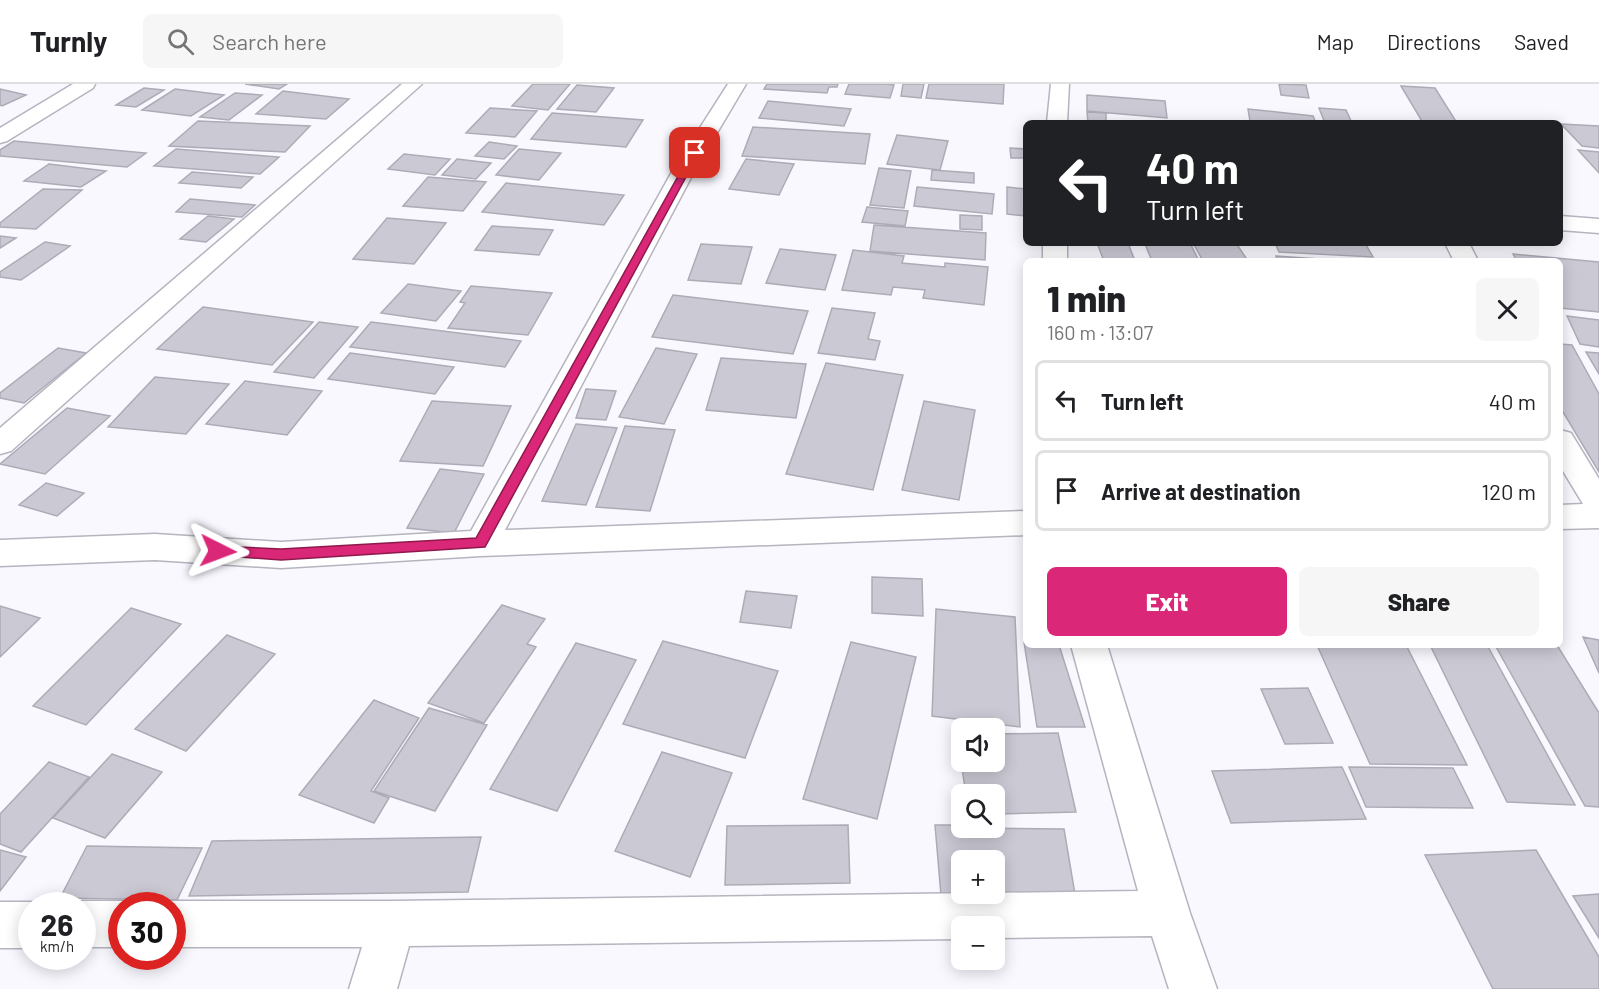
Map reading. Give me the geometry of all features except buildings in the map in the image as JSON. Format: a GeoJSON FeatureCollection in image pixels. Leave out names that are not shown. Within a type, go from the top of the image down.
{"type":"FeatureCollection","features":[{"type":"Feature","properties":{"kind":"street"},"geometry":{"type":"LineString","coordinates":[[0,137],[86,84]]}},
{"type":"Feature","properties":{"kind":"street"},"geometry":{"type":"LineString","coordinates":[[0,444],[413,84]]}},
{"type":"Feature","properties":{"kind":"street"},"geometry":{"type":"LineString","coordinates":[[481,543],[684,170],[737,84]]}},
{"type":"Feature","properties":{"kind":"street"},"geometry":{"type":"LineString","coordinates":[[1057,120],[1060,84]]}},
{"type":"Feature","properties":{"kind":"street"},"geometry":{"type":"LineString","coordinates":[[1563,223],[1599,225]]}},
{"type":"Feature","properties":{"kind":"street"},"geometry":{"type":"LineString","coordinates":[[1563,445],[1599,505]]}},
{"type":"Feature","properties":{"kind":"street"},"geometry":{"type":"LineString","coordinates":[[1563,516],[1599,516]]}},
{"type":"Feature","properties":{"kind":"street"},"geometry":{"type":"LineString","coordinates":[[0,553],[155,548],[281,555],[481,543],[1023,523]]}},
{"type":"Feature","properties":{"kind":"street"},"geometry":{"type":"LineString","coordinates":[[1090,648],[1167,913],[1193,989]]}},
{"type":"Feature","properties":{"kind":"street"},"geometry":{"type":"LineString","coordinates":[[186,924],[392,924],[1167,913]]}},
{"type":"Feature","properties":{"kind":"street"},"geometry":{"type":"LineString","coordinates":[[373,989],[392,924]]}},
{"type":"Feature","properties":{"kind":"street"},"geometry":{"type":"LineString","coordinates":[[0,925],[18,925]]}},
{"type":"Feature","properties":{"kind":"route"},"geometry":{"type":"LineString","coordinates":[[218,551],[281,555],[481,543],[695,153]]}}]}
